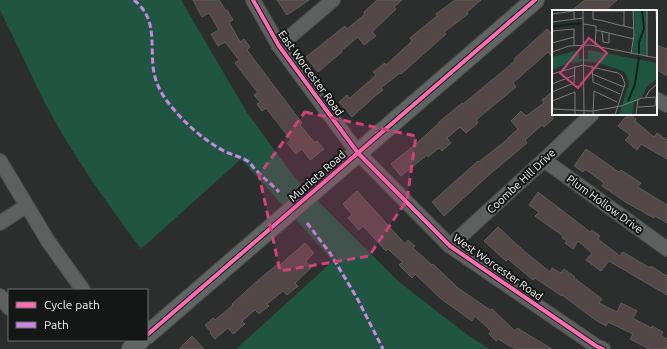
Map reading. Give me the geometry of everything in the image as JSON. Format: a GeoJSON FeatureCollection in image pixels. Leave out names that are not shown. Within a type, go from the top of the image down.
{"type":"FeatureCollection","features":[{"type":"Feature","properties":{"kind":"main road","name":"Murrieta Road"},"geometry":{"type":"LineString","coordinates":[[148,334],[535,0]]}},
{"type":"Feature","properties":{"kind":"main road"},"geometry":{"type":"LineString","coordinates":[[131,349],[140,341]]}},
{"type":"Feature","properties":{"kind":"street","name":"East Worcester Road"},"geometry":{"type":"LineString","coordinates":[[253,0],[279,46],[358,153]]}},
{"type":"Feature","properties":{"kind":"street"},"geometry":{"type":"LineString","coordinates":[[279,46],[333,0]]}},
{"type":"Feature","properties":{"kind":"street"},"geometry":{"type":"LineString","coordinates":[[657,99],[667,105]]}},
{"type":"Feature","properties":{"kind":"street","name":"Coombe Hill Drive"},"geometry":{"type":"LineString","coordinates":[[450,246],[591,115]]}},
{"type":"Feature","properties":{"kind":"street","name":"West Worcester Road"},"geometry":{"type":"LineString","coordinates":[[358,153],[450,246],[596,346],[603,349]]}},
{"type":"Feature","properties":{"kind":"street","name":"Plum Hollow Drive"},"geometry":{"type":"LineString","coordinates":[[544,160],[667,249]]}},
{"type":"Feature","properties":{"kind":"street"},"geometry":{"type":"LineString","coordinates":[[0,162],[48,241],[82,289]]}},
{"type":"Feature","properties":{"kind":"street"},"geometry":{"type":"LineString","coordinates":[[0,223],[26,206]]}},
{"type":"Feature","properties":{"kind":"street"},"geometry":{"type":"LineString","coordinates":[[0,296],[8,307]]}},
{"type":"Feature","properties":{"kind":"street"},"geometry":{"type":"LineString","coordinates":[[125,341],[131,349]]}},
{"type":"Feature","properties":{"kind":"highlighted area"},"geometry":{"type":"Polygon","coordinates":[[[305,112],[416,136],[407,200],[369,256],[280,271],[259,175],[305,112]]]}},
{"type":"Feature","properties":{"kind":"green space"},"geometry":{"type":"Polygon","coordinates":[[[0,0],[181,0],[246,111],[295,178],[399,282],[465,333],[489,349],[236,349],[333,261],[241,159],[141,249],[90,177],[54,120],[0,10],[0,0]]]}},
{"type":"Feature","properties":{"kind":"building"},"geometry":{"type":"Polygon","coordinates":[[[193,0],[219,0],[233,20],[229,22],[240,42],[244,39],[250,47],[247,50],[302,123],[300,125],[315,143],[317,141],[324,149],[310,160],[302,149],[296,154],[287,143],[291,140],[266,108],[262,111],[257,104],[260,102],[254,95],[258,93],[235,63],[239,60],[225,42],[218,46],[211,34],[219,30],[209,13],[202,17],[193,0]]]}},
{"type":"Feature","properties":{"kind":"building"},"geometry":{"type":"Polygon","coordinates":[[[277,0],[309,0],[287,15],[277,0]]]}},
{"type":"Feature","properties":{"kind":"building"},"geometry":{"type":"Polygon","coordinates":[[[377,0],[402,0],[394,7],[396,9],[372,32],[376,36],[364,45],[358,37],[318,72],[306,57],[345,26],[347,29],[365,14],[364,12],[377,0]]]}},
{"type":"Feature","properties":{"kind":"building"},"geometry":{"type":"Polygon","coordinates":[[[455,0],[481,0],[467,12],[468,14],[444,32],[446,34],[401,74],[400,73],[381,88],[383,90],[352,117],[339,102],[347,95],[350,98],[376,75],[373,72],[385,63],[386,65],[412,41],[410,38],[437,16],[436,14],[455,0]]]}},
{"type":"Feature","properties":{"kind":"building"},"geometry":{"type":"Polygon","coordinates":[[[585,0],[617,0],[606,10],[572,10],[585,0]]]}},
{"type":"Feature","properties":{"kind":"building"},"geometry":{"type":"Polygon","coordinates":[[[547,29],[552,34],[552,57],[548,52],[513,83],[516,87],[476,120],[478,123],[466,133],[460,127],[447,138],[451,143],[442,151],[439,148],[428,157],[427,155],[401,176],[391,164],[462,103],[463,104],[515,61],[514,59],[547,29]]]}},
{"type":"Feature","properties":{"kind":"building"},"geometry":{"type":"Polygon","coordinates":[[[657,45],[667,49],[667,76],[657,70],[657,45]]]}},
{"type":"Feature","properties":{"kind":"building"},"geometry":{"type":"Polygon","coordinates":[[[552,92],[553,119],[544,127],[542,125],[525,140],[527,143],[444,216],[432,202],[478,161],[479,162],[509,138],[518,129],[511,121],[521,111],[526,116],[544,103],[542,100],[552,92]]]}},
{"type":"Feature","properties":{"kind":"building"},"geometry":{"type":"Polygon","coordinates":[[[627,115],[631,115],[636,119],[635,121],[654,137],[657,133],[667,140],[667,159],[641,144],[637,150],[625,140],[630,135],[618,126],[627,115]]]}},
{"type":"Feature","properties":{"kind":"building"},"geometry":{"type":"Polygon","coordinates":[[[586,149],[619,172],[621,170],[641,183],[638,187],[667,205],[667,223],[655,216],[654,218],[627,203],[602,186],[604,183],[585,169],[583,172],[574,166],[586,149]]]}},
{"type":"Feature","properties":{"kind":"building"},"geometry":{"type":"Polygon","coordinates":[[[357,191],[405,244],[408,240],[415,246],[413,248],[432,265],[433,264],[458,288],[490,310],[492,309],[515,331],[517,328],[552,349],[515,349],[498,339],[496,341],[489,334],[491,331],[475,316],[472,321],[441,299],[415,274],[412,278],[399,265],[402,262],[388,249],[386,251],[363,226],[359,230],[348,218],[352,215],[343,204],[357,191]]]}},
{"type":"Feature","properties":{"kind":"building"},"geometry":{"type":"Polygon","coordinates":[[[538,192],[590,232],[592,230],[600,236],[598,239],[620,256],[623,252],[667,276],[667,295],[609,261],[601,271],[586,260],[592,253],[578,241],[573,249],[565,243],[567,241],[562,238],[563,236],[535,216],[539,212],[529,205],[538,192]]]}},
{"type":"Feature","properties":{"kind":"building"},"geometry":{"type":"Polygon","coordinates":[[[498,227],[550,272],[552,268],[561,273],[564,269],[575,277],[574,278],[602,299],[599,303],[617,312],[621,303],[637,311],[633,318],[651,328],[652,326],[663,332],[661,336],[667,339],[667,349],[649,349],[630,339],[633,334],[608,322],[606,326],[562,295],[535,278],[533,280],[508,259],[506,261],[484,241],[498,227]]]}},
{"type":"Feature","properties":{"kind":"building"},"geometry":{"type":"Polygon","coordinates":[[[305,243],[314,253],[306,261],[311,268],[295,283],[298,286],[287,295],[283,291],[267,304],[269,306],[259,314],[255,310],[242,321],[245,324],[233,334],[228,328],[215,339],[205,325],[213,318],[215,320],[233,305],[232,304],[256,282],[279,263],[280,265],[305,243]]]}},
{"type":"Feature","properties":{"kind":"building"},"geometry":{"type":"Polygon","coordinates":[[[192,336],[204,349],[179,349],[192,336]]]}},
{"type":"Feature","properties":{"kind":"marked path"},"geometry":{"type":"LineString","coordinates":[[134,0],[142,8],[150,25],[152,34],[154,73],[159,88],[167,101],[179,116],[200,135],[224,151],[249,162],[279,192]]}},
{"type":"Feature","properties":{"kind":"marked path"},"geometry":{"type":"LineString","coordinates":[[307,223],[330,253],[357,298],[383,349]]}},
{"type":"Feature","properties":{"kind":"cycle path"},"geometry":{"type":"LineString","coordinates":[[253,0],[279,46],[358,153],[450,246],[596,346],[603,349]]}},
{"type":"Feature","properties":{"kind":"cycle path"},"geometry":{"type":"LineString","coordinates":[[148,334],[535,0]]}}]}
